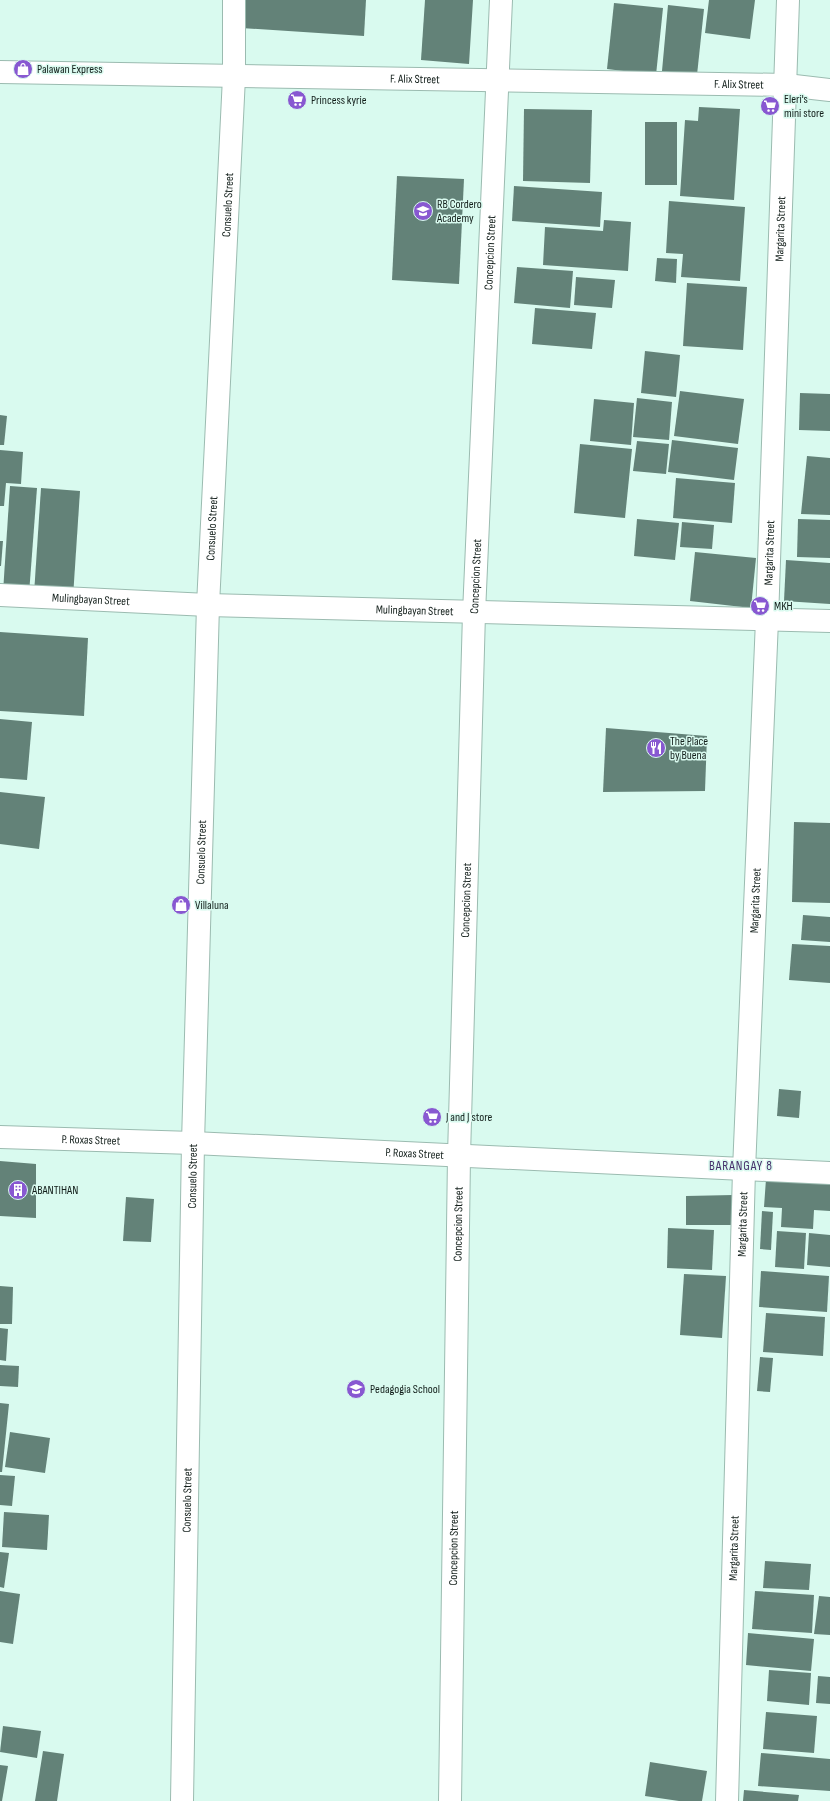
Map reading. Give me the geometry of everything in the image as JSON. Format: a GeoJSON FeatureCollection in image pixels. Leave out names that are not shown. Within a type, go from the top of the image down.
{"type":"FeatureCollection","features":[{"type":"Feature","properties":{"kind":"street","name":"Consuelo Street"},"geometry":{"type":"LineString","coordinates":[[182,1801],[193,1143],[208,605],[234,77],[234,0]]}},
{"type":"Feature","properties":{"kind":"street","name":"Concepcion Street"},"geometry":{"type":"LineString","coordinates":[[450,1801],[459,1156],[474,613],[499,80],[501,0]]}},
{"type":"Feature","properties":{"kind":"street","name":"Margarita Street"},"geometry":{"type":"LineString","coordinates":[[727,1801],[744,1170],[767,620],[788,0]]}},
{"type":"Feature","properties":{"kind":"street","name":"F. Alix Street"},"geometry":{"type":"LineString","coordinates":[[0,72],[786,85],[830,90]]}},
{"type":"Feature","properties":{"kind":"street","name":"Mulingbayan Street"},"geometry":{"type":"LineString","coordinates":[[0,595],[208,605],[830,621]]}},
{"type":"Feature","properties":{"kind":"street","name":"P. Roxas Street"},"geometry":{"type":"LineString","coordinates":[[0,1137],[193,1143],[830,1173]]}},
{"type":"Feature","properties":{"kind":"building"},"geometry":{"type":"Polygon","coordinates":[[[243,0],[366,0],[364,36],[241,28],[243,0]]]}},
{"type":"Feature","properties":{"kind":"building"},"geometry":{"type":"Polygon","coordinates":[[[425,0],[473,0],[469,64],[421,60],[425,0]]]}},
{"type":"Feature","properties":{"kind":"building"},"geometry":{"type":"Polygon","coordinates":[[[709,0],[755,0],[750,39],[705,33],[709,0]]]}},
{"type":"Feature","properties":{"kind":"building"},"geometry":{"type":"Polygon","coordinates":[[[614,3],[663,8],[656,75],[607,69],[614,3]]]}},
{"type":"Feature","properties":{"kind":"building"},"geometry":{"type":"Polygon","coordinates":[[[668,5],[704,9],[697,75],[662,71],[668,5]]]}},
{"type":"Feature","properties":{"kind":"building"},"geometry":{"type":"Polygon","coordinates":[[[699,107],[740,109],[734,200],[680,196],[685,120],[698,121],[699,107]]]}},
{"type":"Feature","properties":{"kind":"building"},"geometry":{"type":"Polygon","coordinates":[[[524,109],[592,110],[590,183],[523,181],[524,109]]]}},
{"type":"Feature","properties":{"kind":"building"},"geometry":{"type":"Polygon","coordinates":[[[645,122],[677,122],[677,185],[645,185],[645,122]]]}},
{"type":"Feature","properties":{"kind":"building"},"geometry":{"type":"Polygon","coordinates":[[[397,176],[464,179],[459,284],[392,280],[397,176]]]}},
{"type":"Feature","properties":{"kind":"building"},"geometry":{"type":"Polygon","coordinates":[[[514,186],[602,192],[600,227],[512,221],[514,186]]]}},
{"type":"Feature","properties":{"kind":"building"},"geometry":{"type":"Polygon","coordinates":[[[669,201],[745,207],[740,281],[681,277],[683,254],[666,253],[669,201]]]}},
{"type":"Feature","properties":{"kind":"building"},"geometry":{"type":"Polygon","coordinates":[[[604,220],[631,222],[628,271],[543,265],[545,227],[603,231],[604,220]]]}},
{"type":"Feature","properties":{"kind":"building"},"geometry":{"type":"Polygon","coordinates":[[[657,258],[677,259],[676,283],[655,281],[657,258]]]}},
{"type":"Feature","properties":{"kind":"building"},"geometry":{"type":"Polygon","coordinates":[[[517,267],[573,271],[570,308],[514,303],[517,267]]]}},
{"type":"Feature","properties":{"kind":"building"},"geometry":{"type":"Polygon","coordinates":[[[576,277],[615,280],[612,308],[574,305],[576,277]]]}},
{"type":"Feature","properties":{"kind":"building"},"geometry":{"type":"Polygon","coordinates":[[[687,283],[747,287],[743,350],[683,346],[687,283]]]}},
{"type":"Feature","properties":{"kind":"building"},"geometry":{"type":"Polygon","coordinates":[[[535,308],[596,313],[592,349],[532,344],[535,308]]]}},
{"type":"Feature","properties":{"kind":"building"},"geometry":{"type":"Polygon","coordinates":[[[645,351],[680,355],[676,397],[641,393],[645,351]]]}},
{"type":"Feature","properties":{"kind":"building"},"geometry":{"type":"Polygon","coordinates":[[[680,391],[744,399],[738,444],[674,436],[680,391]]]}},
{"type":"Feature","properties":{"kind":"building"},"geometry":{"type":"Polygon","coordinates":[[[800,393],[830,394],[830,431],[799,430],[800,393]]]}},
{"type":"Feature","properties":{"kind":"building"},"geometry":{"type":"Polygon","coordinates":[[[637,398],[672,402],[669,440],[633,437],[637,398]]]}},
{"type":"Feature","properties":{"kind":"building"},"geometry":{"type":"Polygon","coordinates":[[[594,399],[634,403],[631,445],[590,441],[594,399]]]}},
{"type":"Feature","properties":{"kind":"building"},"geometry":{"type":"Polygon","coordinates":[[[0,415],[7,416],[4,445],[0,445],[0,415]]]}},
{"type":"Feature","properties":{"kind":"building"},"geometry":{"type":"Polygon","coordinates":[[[672,440],[738,448],[734,480],[668,472],[672,440]]]}},
{"type":"Feature","properties":{"kind":"building"},"geometry":{"type":"Polygon","coordinates":[[[637,441],[669,444],[666,474],[633,471],[637,441]]]}},
{"type":"Feature","properties":{"kind":"building"},"geometry":{"type":"Polygon","coordinates":[[[580,444],[632,449],[625,518],[574,513],[580,444]]]}},
{"type":"Feature","properties":{"kind":"building"},"geometry":{"type":"Polygon","coordinates":[[[0,450],[23,452],[21,484],[6,483],[4,506],[0,506],[0,450]]]}},
{"type":"Feature","properties":{"kind":"building"},"geometry":{"type":"Polygon","coordinates":[[[807,456],[830,458],[830,515],[801,514],[807,456]]]}},
{"type":"Feature","properties":{"kind":"building"},"geometry":{"type":"Polygon","coordinates":[[[676,478],[735,483],[732,523],[673,518],[676,478]]]}},
{"type":"Feature","properties":{"kind":"building"},"geometry":{"type":"Polygon","coordinates":[[[10,486],[37,488],[29,594],[3,592],[10,486]]]}},
{"type":"Feature","properties":{"kind":"building"},"geometry":{"type":"Polygon","coordinates":[[[41,488],[80,491],[73,597],[34,594],[41,488]]]}},
{"type":"Feature","properties":{"kind":"building"},"geometry":{"type":"Polygon","coordinates":[[[637,519],[679,523],[675,560],[634,556],[637,519]]]}},
{"type":"Feature","properties":{"kind":"building"},"geometry":{"type":"Polygon","coordinates":[[[798,519],[830,520],[830,558],[797,557],[798,519]]]}},
{"type":"Feature","properties":{"kind":"building"},"geometry":{"type":"Polygon","coordinates":[[[682,522],[714,525],[712,549],[680,547],[682,522]]]}},
{"type":"Feature","properties":{"kind":"building"},"geometry":{"type":"Polygon","coordinates":[[[0,541],[3,541],[1,566],[0,566],[0,541]]]}},
{"type":"Feature","properties":{"kind":"building"},"geometry":{"type":"Polygon","coordinates":[[[695,552],[756,558],[751,608],[690,601],[695,552]]]}},
{"type":"Feature","properties":{"kind":"building"},"geometry":{"type":"Polygon","coordinates":[[[786,560],[830,563],[830,604],[784,601],[786,560]]]}},
{"type":"Feature","properties":{"kind":"building"},"geometry":{"type":"Polygon","coordinates":[[[0,632],[88,638],[84,716],[0,711],[0,632]]]}},
{"type":"Feature","properties":{"kind":"building"},"geometry":{"type":"Polygon","coordinates":[[[0,719],[32,722],[27,780],[0,778],[0,719]]]}},
{"type":"Feature","properties":{"kind":"building","name":"The Place by Buena"},"geometry":{"type":"Polygon","coordinates":[[[606,728],[707,736],[705,791],[603,792],[606,728]]]}},
{"type":"Feature","properties":{"kind":"building"},"geometry":{"type":"Polygon","coordinates":[[[0,792],[45,797],[39,849],[0,844],[0,792]]]}},
{"type":"Feature","properties":{"kind":"building"},"geometry":{"type":"Polygon","coordinates":[[[794,822],[830,823],[830,903],[792,902],[794,822]]]}},
{"type":"Feature","properties":{"kind":"building"},"geometry":{"type":"Polygon","coordinates":[[[803,915],[830,917],[830,942],[801,940],[803,915]]]}},
{"type":"Feature","properties":{"kind":"building"},"geometry":{"type":"Polygon","coordinates":[[[792,944],[830,946],[830,983],[789,980],[792,944]]]}},
{"type":"Feature","properties":{"kind":"building"},"geometry":{"type":"Polygon","coordinates":[[[779,1089],[801,1091],[799,1118],[777,1116],[779,1089]]]}},
{"type":"Feature","properties":{"kind":"building","name":"ABANTIHAN"},"geometry":{"type":"Polygon","coordinates":[[[0,1161],[36,1164],[36,1218],[0,1216],[0,1161]]]}},
{"type":"Feature","properties":{"kind":"building"},"geometry":{"type":"Polygon","coordinates":[[[766,1179],[830,1183],[830,1211],[814,1210],[813,1229],[781,1227],[782,1208],[764,1207],[766,1179]]]}},
{"type":"Feature","properties":{"kind":"building"},"geometry":{"type":"Polygon","coordinates":[[[733,1195],[733,1225],[686,1225],[686,1196],[733,1195]]]}},
{"type":"Feature","properties":{"kind":"building"},"geometry":{"type":"Polygon","coordinates":[[[126,1197],[154,1199],[151,1242],[123,1241],[126,1197]]]}},
{"type":"Feature","properties":{"kind":"building"},"geometry":{"type":"Polygon","coordinates":[[[762,1211],[773,1212],[771,1250],[760,1249],[762,1211]]]}},
{"type":"Feature","properties":{"kind":"building"},"geometry":{"type":"Polygon","coordinates":[[[668,1228],[714,1230],[712,1270],[667,1268],[668,1228]]]}},
{"type":"Feature","properties":{"kind":"building"},"geometry":{"type":"Polygon","coordinates":[[[777,1231],[806,1233],[804,1269],[775,1267],[777,1231]]]}},
{"type":"Feature","properties":{"kind":"building"},"geometry":{"type":"Polygon","coordinates":[[[809,1233],[830,1235],[830,1267],[807,1265],[809,1233]]]}},
{"type":"Feature","properties":{"kind":"building"},"geometry":{"type":"Polygon","coordinates":[[[761,1271],[829,1276],[827,1312],[759,1307],[761,1271]]]}},
{"type":"Feature","properties":{"kind":"building"},"geometry":{"type":"Polygon","coordinates":[[[684,1274],[726,1276],[722,1338],[680,1335],[684,1274]]]}},
{"type":"Feature","properties":{"kind":"building"},"geometry":{"type":"Polygon","coordinates":[[[0,1286],[13,1287],[12,1324],[0,1324],[0,1286]]]}},
{"type":"Feature","properties":{"kind":"building"},"geometry":{"type":"Polygon","coordinates":[[[766,1313],[825,1317],[823,1356],[763,1352],[766,1313]]]}},
{"type":"Feature","properties":{"kind":"building"},"geometry":{"type":"Polygon","coordinates":[[[0,1328],[8,1329],[6,1361],[0,1360],[0,1328]]]}},
{"type":"Feature","properties":{"kind":"building"},"geometry":{"type":"Polygon","coordinates":[[[760,1357],[773,1358],[770,1392],[757,1391],[760,1357]]]}},
{"type":"Feature","properties":{"kind":"building"},"geometry":{"type":"Polygon","coordinates":[[[0,1365],[19,1366],[18,1387],[0,1386],[0,1365]]]}},
{"type":"Feature","properties":{"kind":"building"},"geometry":{"type":"Polygon","coordinates":[[[0,1403],[9,1404],[2,1472],[0,1472],[0,1403]]]}},
{"type":"Feature","properties":{"kind":"building"},"geometry":{"type":"Polygon","coordinates":[[[10,1432],[50,1438],[45,1473],[5,1467],[10,1432]]]}},
{"type":"Feature","properties":{"kind":"building"},"geometry":{"type":"Polygon","coordinates":[[[0,1475],[15,1476],[12,1506],[0,1505],[0,1475]]]}},
{"type":"Feature","properties":{"kind":"building"},"geometry":{"type":"Polygon","coordinates":[[[4,1512],[49,1515],[47,1550],[2,1547],[4,1512]]]}},
{"type":"Feature","properties":{"kind":"building"},"geometry":{"type":"Polygon","coordinates":[[[0,1552],[9,1553],[4,1588],[0,1587],[0,1552]]]}},
{"type":"Feature","properties":{"kind":"building"},"geometry":{"type":"Polygon","coordinates":[[[765,1561],[811,1564],[809,1590],[763,1588],[765,1561]]]}},
{"type":"Feature","properties":{"kind":"building"},"geometry":{"type":"Polygon","coordinates":[[[0,1591],[20,1594],[13,1644],[0,1642],[0,1591]]]}},
{"type":"Feature","properties":{"kind":"building"},"geometry":{"type":"Polygon","coordinates":[[[755,1591],[814,1595],[812,1633],[752,1629],[755,1591]]]}},
{"type":"Feature","properties":{"kind":"building"},"geometry":{"type":"Polygon","coordinates":[[[819,1596],[830,1597],[830,1635],[814,1634],[819,1596]]]}},
{"type":"Feature","properties":{"kind":"building"},"geometry":{"type":"Polygon","coordinates":[[[748,1633],[814,1639],[811,1671],[746,1665],[748,1633]]]}},
{"type":"Feature","properties":{"kind":"building"},"geometry":{"type":"Polygon","coordinates":[[[769,1670],[811,1673],[809,1705],[767,1701],[769,1670]]]}},
{"type":"Feature","properties":{"kind":"building"},"geometry":{"type":"Polygon","coordinates":[[[818,1676],[830,1677],[830,1704],[816,1703],[818,1676]]]}},
{"type":"Feature","properties":{"kind":"building"},"geometry":{"type":"Polygon","coordinates":[[[766,1712],[817,1716],[814,1753],[763,1749],[766,1712]]]}},
{"type":"Feature","properties":{"kind":"building"},"geometry":{"type":"Polygon","coordinates":[[[3,1726],[41,1731],[37,1758],[0,1752],[3,1726]]]}},
{"type":"Feature","properties":{"kind":"building"},"geometry":{"type":"Polygon","coordinates":[[[43,1751],[64,1754],[57,1801],[35,1801],[43,1751]]]}},
{"type":"Feature","properties":{"kind":"building"},"geometry":{"type":"Polygon","coordinates":[[[761,1753],[830,1759],[830,1791],[758,1786],[761,1753]]]}},
{"type":"Feature","properties":{"kind":"building"},"geometry":{"type":"Polygon","coordinates":[[[650,1762],[707,1771],[702,1801],[679,1801],[645,1796],[650,1762]]]}},
{"type":"Feature","properties":{"kind":"building"},"geometry":{"type":"Polygon","coordinates":[[[0,1765],[8,1766],[2,1801],[0,1801],[0,1765]]]}},
{"type":"Feature","properties":{"kind":"building"},"geometry":{"type":"Polygon","coordinates":[[[744,1790],[799,1795],[798,1801],[743,1801],[744,1790]]]}},
{"type":"Feature","properties":{"kind":"place","name":"Palawan Express"},"geometry":{"type":"Point","coordinates":[23,69]}},
{"type":"Feature","properties":{"kind":"place","name":"Princess kyrie"},"geometry":{"type":"Point","coordinates":[297,100]}},
{"type":"Feature","properties":{"kind":"place","name":"Eleri's mini store"},"geometry":{"type":"Point","coordinates":[770,106]}},
{"type":"Feature","properties":{"kind":"place","name":"RB Cordero Academy"},"geometry":{"type":"Point","coordinates":[423,211]}},
{"type":"Feature","properties":{"kind":"place","name":"MKH"},"geometry":{"type":"Point","coordinates":[760,606]}},
{"type":"Feature","properties":{"kind":"place","name":"The Place by Buena"},"geometry":{"type":"Point","coordinates":[656,748]}},
{"type":"Feature","properties":{"kind":"place","name":"Villaluna"},"geometry":{"type":"Point","coordinates":[181,905]}},
{"type":"Feature","properties":{"kind":"place","name":"J and J store"},"geometry":{"type":"Point","coordinates":[432,1117]}},
{"type":"Feature","properties":{"kind":"place","name":"ABANTIHAN"},"geometry":{"type":"Point","coordinates":[18,1190]}},
{"type":"Feature","properties":{"kind":"place","name":"Pedagogia School"},"geometry":{"type":"Point","coordinates":[356,1389]}},
{"type":"Feature","properties":{"kind":"district","name":"BARANGAY 8"},"geometry":{"type":"Point","coordinates":[741,1165]}}]}
